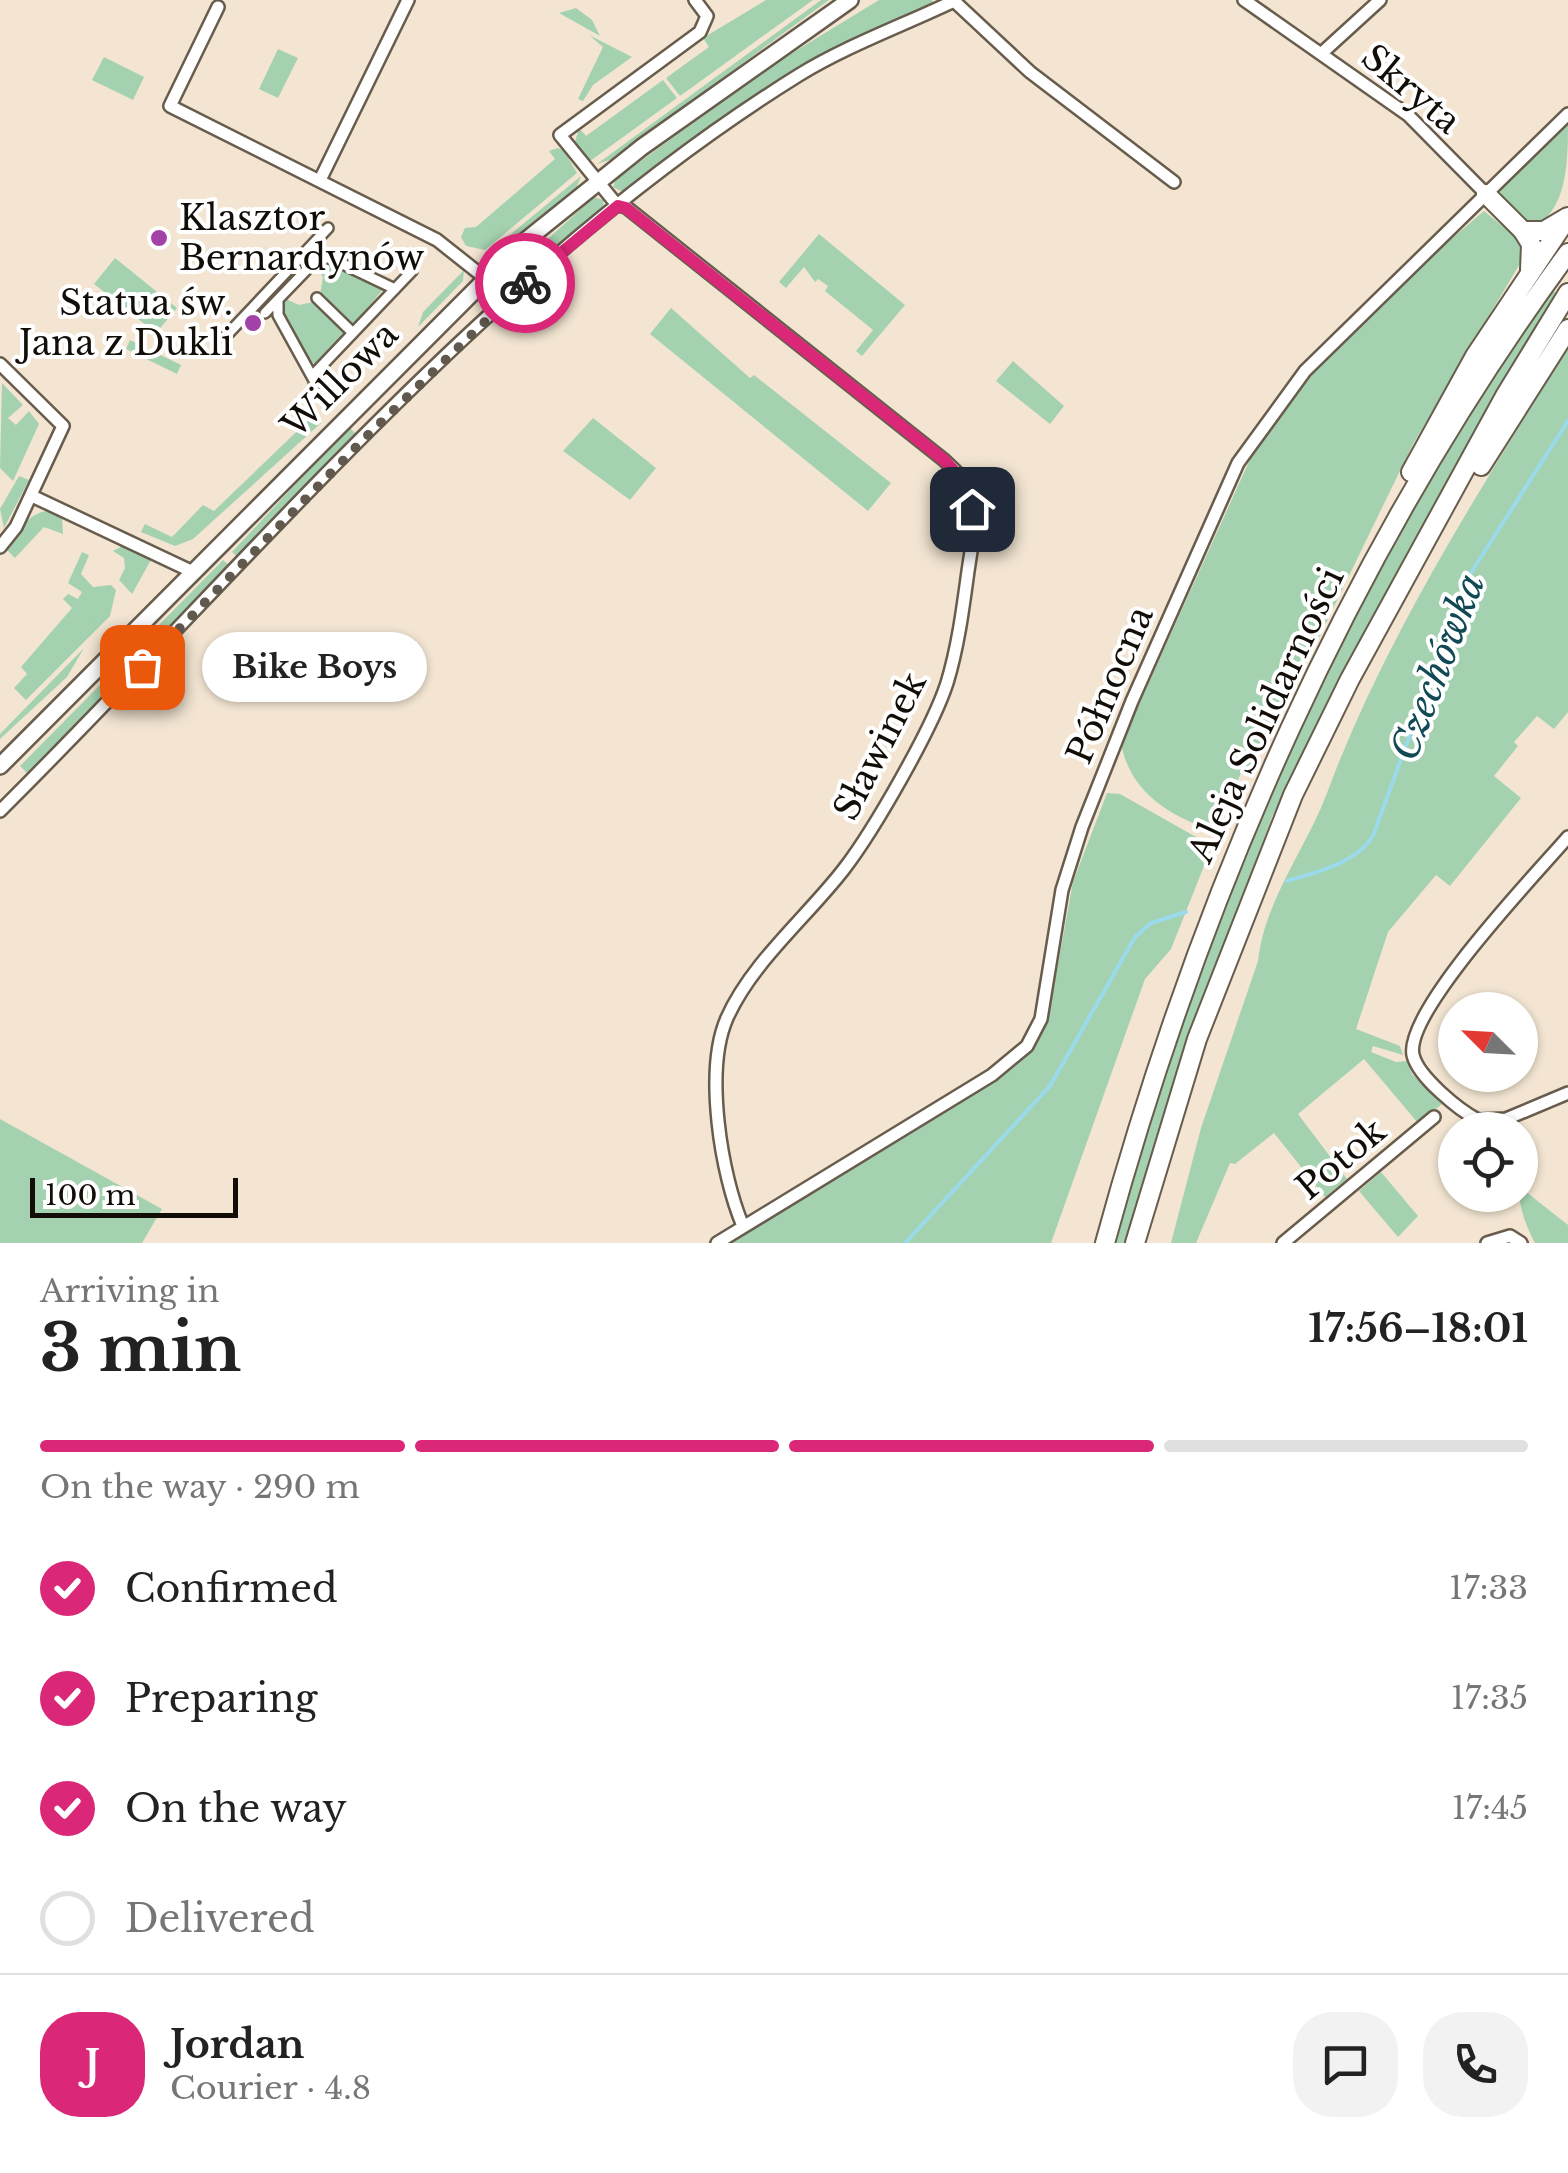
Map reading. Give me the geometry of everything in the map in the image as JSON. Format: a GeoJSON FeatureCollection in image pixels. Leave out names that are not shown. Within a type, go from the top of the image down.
{"type":"FeatureCollection","features":[{"type":"Feature","properties":{"kind":"main road"},"geometry":{"type":"LineString","coordinates":[[1486,194],[1531,244],[1530,271]]}},
{"type":"Feature","properties":{"kind":"main road"},"geometry":{"type":"LineString","coordinates":[[1523,231],[1544,231],[1568,217]]}},
{"type":"Feature","properties":{"kind":"main road"},"geometry":{"type":"LineString","coordinates":[[1382,547],[1400,496],[1454,389],[1568,217]]}},
{"type":"Feature","properties":{"kind":"main road","name":"Aleja Solidarności"},"geometry":{"type":"LineString","coordinates":[[1105,1243],[1165,1044],[1224,884],[1299,711],[1382,547],[1482,377],[1568,254]]}},
{"type":"Feature","properties":{"kind":"main road","name":"Aleja Solidarności"},"geometry":{"type":"LineString","coordinates":[[1135,1243],[1197,1039],[1270,847],[1334,710],[1513,383],[1568,293]]}},
{"type":"Feature","properties":{"kind":"main road"},"geometry":{"type":"LineString","coordinates":[[1418,556],[1458,504],[1568,329]]}},
{"type":"Feature","properties":{"kind":"main road"},"geometry":{"type":"LineString","coordinates":[[1093,1243],[1119,1190]]}},
{"type":"Feature","properties":{"kind":"street"},"geometry":{"type":"LineString","coordinates":[[320,180],[408,0]]}},
{"type":"Feature","properties":{"kind":"street","name":"Sławinek"},"geometry":{"type":"LineString","coordinates":[[695,0],[707,16],[700,32],[560,135],[618,206],[944,460],[968,486],[972,509],[972,546],[962,615],[947,682],[934,712],[846,866],[747,984],[722,1030],[718,1084],[720,1142],[743,1226]]}},
{"type":"Feature","properties":{"kind":"street","name":"Willowa"},"geometry":{"type":"LineString","coordinates":[[0,766],[485,278],[598,182],[850,0]]}},
{"type":"Feature","properties":{"kind":"street"},"geometry":{"type":"LineString","coordinates":[[0,811],[448,356],[618,206],[802,73],[955,0],[1030,72],[1174,182]]}},
{"type":"Feature","properties":{"kind":"street","name":"Skryta"},"geometry":{"type":"LineString","coordinates":[[1244,0],[1408,115],[1486,194]]}},
{"type":"Feature","properties":{"kind":"street"},"geometry":{"type":"LineString","coordinates":[[1323,52],[1380,0]]}},
{"type":"Feature","properties":{"kind":"street"},"geometry":{"type":"LineString","coordinates":[[218,7],[170,106],[437,240],[485,278]]}},
{"type":"Feature","properties":{"kind":"street","name":"Północna"},"geometry":{"type":"LineString","coordinates":[[717,1243],[992,1075],[1027,1046],[1041,1019],[1062,890],[1082,827],[1224,489],[1264,422],[1305,371],[1568,114]]}},
{"type":"Feature","properties":{"kind":"street"},"geometry":{"type":"LineString","coordinates":[[225,337],[328,228]]}},
{"type":"Feature","properties":{"kind":"street"},"geometry":{"type":"LineString","coordinates":[[265,313],[324,257],[395,289]]}},
{"type":"Feature","properties":{"kind":"street"},"geometry":{"type":"LineString","coordinates":[[312,376],[412,272]]}},
{"type":"Feature","properties":{"kind":"street"},"geometry":{"type":"LineString","coordinates":[[279,298],[278,316],[312,376],[316,385],[312,392]]}},
{"type":"Feature","properties":{"kind":"street"},"geometry":{"type":"LineString","coordinates":[[318,298],[353,334]]}},
{"type":"Feature","properties":{"kind":"street"},"geometry":{"type":"LineString","coordinates":[[256,304],[289,336]]}},
{"type":"Feature","properties":{"kind":"street"},"geometry":{"type":"LineString","coordinates":[[0,364],[64,426],[32,496],[0,548]]}},
{"type":"Feature","properties":{"kind":"street"},"geometry":{"type":"LineString","coordinates":[[32,496],[192,572]]}},
{"type":"Feature","properties":{"kind":"street"},"geometry":{"type":"LineString","coordinates":[[1568,836],[1434,996],[1412,1046],[1417,1066],[1478,1120],[1506,1119],[1568,1093]]}},
{"type":"Feature","properties":{"kind":"street","name":"Potok"},"geometry":{"type":"LineString","coordinates":[[1283,1243],[1434,1117]]}},
{"type":"Feature","properties":{"kind":"street"},"geometry":{"type":"LineString","coordinates":[[1487,1243],[1510,1236],[1521,1243]]}},
{"type":"Feature","properties":{"kind":"green space"},"geometry":{"type":"Polygon","coordinates":[[[766,0],[813,0],[680,96],[666,78],[709,47],[703,38],[766,0]]]}},
{"type":"Feature","properties":{"kind":"green space"},"geometry":{"type":"Polygon","coordinates":[[[821,0],[829,0],[612,159],[597,164],[821,0]]]}},
{"type":"Feature","properties":{"kind":"green space"},"geometry":{"type":"Polygon","coordinates":[[[879,0],[932,0],[934,4],[855,38],[779,80],[625,193],[613,187],[616,179],[776,63],[879,0]]]}},
{"type":"Feature","properties":{"kind":"green space"},"geometry":{"type":"Polygon","coordinates":[[[576,8],[592,20],[600,36],[559,13],[576,8]]]}},
{"type":"Feature","properties":{"kind":"green space"},"geometry":{"type":"Polygon","coordinates":[[[589,35],[632,57],[593,85],[583,101],[578,99],[603,47],[589,35]]]}},
{"type":"Feature","properties":{"kind":"green space"},"geometry":{"type":"Polygon","coordinates":[[[278,49],[298,58],[278,98],[259,89],[278,49]]]}},
{"type":"Feature","properties":{"kind":"green space"},"geometry":{"type":"Polygon","coordinates":[[[104,57],[144,77],[133,100],[92,80],[104,57]]]}},
{"type":"Feature","properties":{"kind":"green space"},"geometry":{"type":"Polygon","coordinates":[[[663,80],[677,98],[590,161],[575,142],[579,128],[586,136],[663,80]]]}},
{"type":"Feature","properties":{"kind":"green space"},"geometry":{"type":"Polygon","coordinates":[[[1568,121],[1566,168],[1559,198],[1543,220],[1531,227],[1500,198],[1501,188],[1568,121]]]}},
{"type":"Feature","properties":{"kind":"green space"},"geometry":{"type":"Polygon","coordinates":[[[558,148],[577,173],[485,250],[466,246],[461,237],[465,228],[476,227],[555,159],[549,151],[558,148]]]}},
{"type":"Feature","properties":{"kind":"green space"},"geometry":{"type":"Polygon","coordinates":[[[581,176],[576,189],[500,248],[505,239],[581,176]]]}},
{"type":"Feature","properties":{"kind":"green space"},"geometry":{"type":"Polygon","coordinates":[[[594,197],[603,200],[604,210],[519,280],[517,267],[594,197]]]}},
{"type":"Feature","properties":{"kind":"green space"},"geometry":{"type":"Polygon","coordinates":[[[1484,211],[1523,243],[1522,260],[1413,444],[1274,730],[1246,775],[1241,773],[1215,831],[1182,818],[1143,789],[1133,776],[1121,744],[1257,444],[1319,366],[1428,259],[1484,211]]]}},
{"type":"Feature","properties":{"kind":"green space"},"geometry":{"type":"Polygon","coordinates":[[[819,234],[905,305],[862,356],[856,351],[873,330],[825,291],[828,286],[818,279],[815,282],[804,267],[786,288],[779,282],[819,234]]]}},
{"type":"Feature","properties":{"kind":"green space"},"geometry":{"type":"Polygon","coordinates":[[[115,258],[177,308],[156,333],[94,284],[115,258]]]}},
{"type":"Feature","properties":{"kind":"green space"},"geometry":{"type":"Polygon","coordinates":[[[323,262],[383,289],[353,326],[320,294],[323,277],[316,267],[323,262]]]}},
{"type":"Feature","properties":{"kind":"green space"},"geometry":{"type":"Polygon","coordinates":[[[464,270],[463,281],[418,327],[423,312],[464,270]]]}},
{"type":"Feature","properties":{"kind":"green space"},"geometry":{"type":"Polygon","coordinates":[[[1551,290],[1558,294],[1370,625],[1272,817],[1166,1104],[1126,1243],[1112,1243],[1160,1077],[1204,953],[1287,756],[1383,564],[1492,379],[1551,290]]]}},
{"type":"Feature","properties":{"kind":"green space"},"geometry":{"type":"Polygon","coordinates":[[[286,299],[299,305],[313,302],[346,334],[316,364],[308,361],[282,313],[286,299]]]}},
{"type":"Feature","properties":{"kind":"green space"},"geometry":{"type":"Polygon","coordinates":[[[671,308],[750,378],[754,375],[891,483],[868,511],[650,334],[671,308]]]}},
{"type":"Feature","properties":{"kind":"green space"},"geometry":{"type":"Polygon","coordinates":[[[130,340],[181,365],[177,374],[126,349],[130,340]]]}},
{"type":"Feature","properties":{"kind":"green space"},"geometry":{"type":"Polygon","coordinates":[[[1568,348],[1568,712],[1554,729],[1537,716],[1514,742],[1518,746],[1494,776],[1521,798],[1450,886],[1436,875],[1388,932],[1356,1029],[1400,1046],[1403,1055],[1373,1046],[1371,1052],[1396,1062],[1407,1061],[1412,1074],[1442,1104],[1418,1123],[1364,1059],[1298,1114],[1347,1179],[1325,1197],[1274,1133],[1235,1164],[1230,1163],[1196,1243],[1171,1243],[1201,1128],[1277,895],[1405,622],[1568,348]]]}},
{"type":"Feature","properties":{"kind":"green space"},"geometry":{"type":"Polygon","coordinates":[[[1013,361],[1064,406],[1050,424],[996,381],[1013,361]]]}},
{"type":"Feature","properties":{"kind":"green space"},"geometry":{"type":"Polygon","coordinates":[[[2,383],[23,405],[8,418],[16,425],[29,411],[39,424],[13,481],[0,468],[2,383]]]}},
{"type":"Feature","properties":{"kind":"green space"},"geometry":{"type":"Polygon","coordinates":[[[314,415],[321,423],[193,539],[175,546],[141,532],[145,524],[172,537],[203,505],[214,511],[314,415]]]}},
{"type":"Feature","properties":{"kind":"green space"},"geometry":{"type":"Polygon","coordinates":[[[593,418],[656,468],[630,500],[563,451],[593,418]]]}},
{"type":"Feature","properties":{"kind":"green space"},"geometry":{"type":"Polygon","coordinates":[[[349,427],[358,436],[239,558],[232,552],[349,427]]]}},
{"type":"Feature","properties":{"kind":"green space"},"geometry":{"type":"Polygon","coordinates":[[[19,476],[29,480],[4,528],[0,509],[19,476]]]}},
{"type":"Feature","properties":{"kind":"green space"},"geometry":{"type":"Polygon","coordinates":[[[48,511],[62,519],[63,534],[44,527],[15,558],[7,550],[19,531],[34,516],[48,511]]]}},
{"type":"Feature","properties":{"kind":"green space"},"geometry":{"type":"Polygon","coordinates":[[[124,545],[152,558],[132,594],[119,580],[125,568],[124,558],[113,551],[124,545]]]}},
{"type":"Feature","properties":{"kind":"green space"},"geometry":{"type":"Polygon","coordinates":[[[82,552],[89,555],[81,574],[93,587],[111,585],[116,590],[110,616],[26,700],[14,688],[27,674],[21,667],[72,608],[63,599],[68,594],[78,599],[82,592],[68,583],[82,552]]]}},
{"type":"Feature","properties":{"kind":"green space"},"geometry":{"type":"Polygon","coordinates":[[[223,560],[231,567],[28,774],[20,766],[223,560]]]}},
{"type":"Feature","properties":{"kind":"green space"},"geometry":{"type":"Polygon","coordinates":[[[84,648],[67,677],[0,739],[0,734],[84,648]]]}},
{"type":"Feature","properties":{"kind":"green space"},"geometry":{"type":"Polygon","coordinates":[[[1107,793],[1120,794],[1212,846],[1171,949],[1145,979],[1051,1243],[721,1243],[983,1086],[1034,1043],[1047,1024],[1073,882],[1107,793]]]}},
{"type":"Feature","properties":{"kind":"green space"},"geometry":{"type":"Polygon","coordinates":[[[0,1119],[162,1209],[142,1243],[0,1243],[0,1119]]]}},
{"type":"Feature","properties":{"kind":"green space"},"geometry":{"type":"Polygon","coordinates":[[[1381,1172],[1418,1216],[1398,1237],[1359,1191],[1381,1172]]]}},
{"type":"Feature","properties":{"kind":"green space"},"geometry":{"type":"Polygon","coordinates":[[[1538,1201],[1568,1225],[1568,1243],[1535,1243],[1522,1212],[1538,1212],[1538,1201]]]}},
{"type":"Feature","properties":{"kind":"waterway","name":"Czechówka"},"geometry":{"type":"LineString","coordinates":[[1287,881],[1346,860],[1373,836],[1467,579],[1568,421]]}},
{"type":"Feature","properties":{"kind":"waterway","name":"Czechówka"},"geometry":{"type":"LineString","coordinates":[[905,1243],[1050,1086],[1135,937],[1151,923],[1186,912]]}},
{"type":"Feature","properties":{"kind":"way so far"},"geometry":{"type":"LineString","coordinates":[[142,667],[368,435],[525,283]]}},
{"type":"Feature","properties":{"kind":"place","name":"Klasztor Bernardynów"},"geometry":{"type":"Point","coordinates":[159,238]}},
{"type":"Feature","properties":{"kind":"place","name":"Statua św. Jana z Dukli"},"geometry":{"type":"Point","coordinates":[253,323]}},
{"type":"Feature","properties":{"kind":"place","name":"Bike Boys"},"geometry":{"type":"Point","coordinates":[142,667]}},
{"type":"Feature","properties":{"kind":"route"},"geometry":{"type":"LineString","coordinates":[[525,283],[618,206],[626,208],[944,460],[968,486],[972,509]]}}]}
